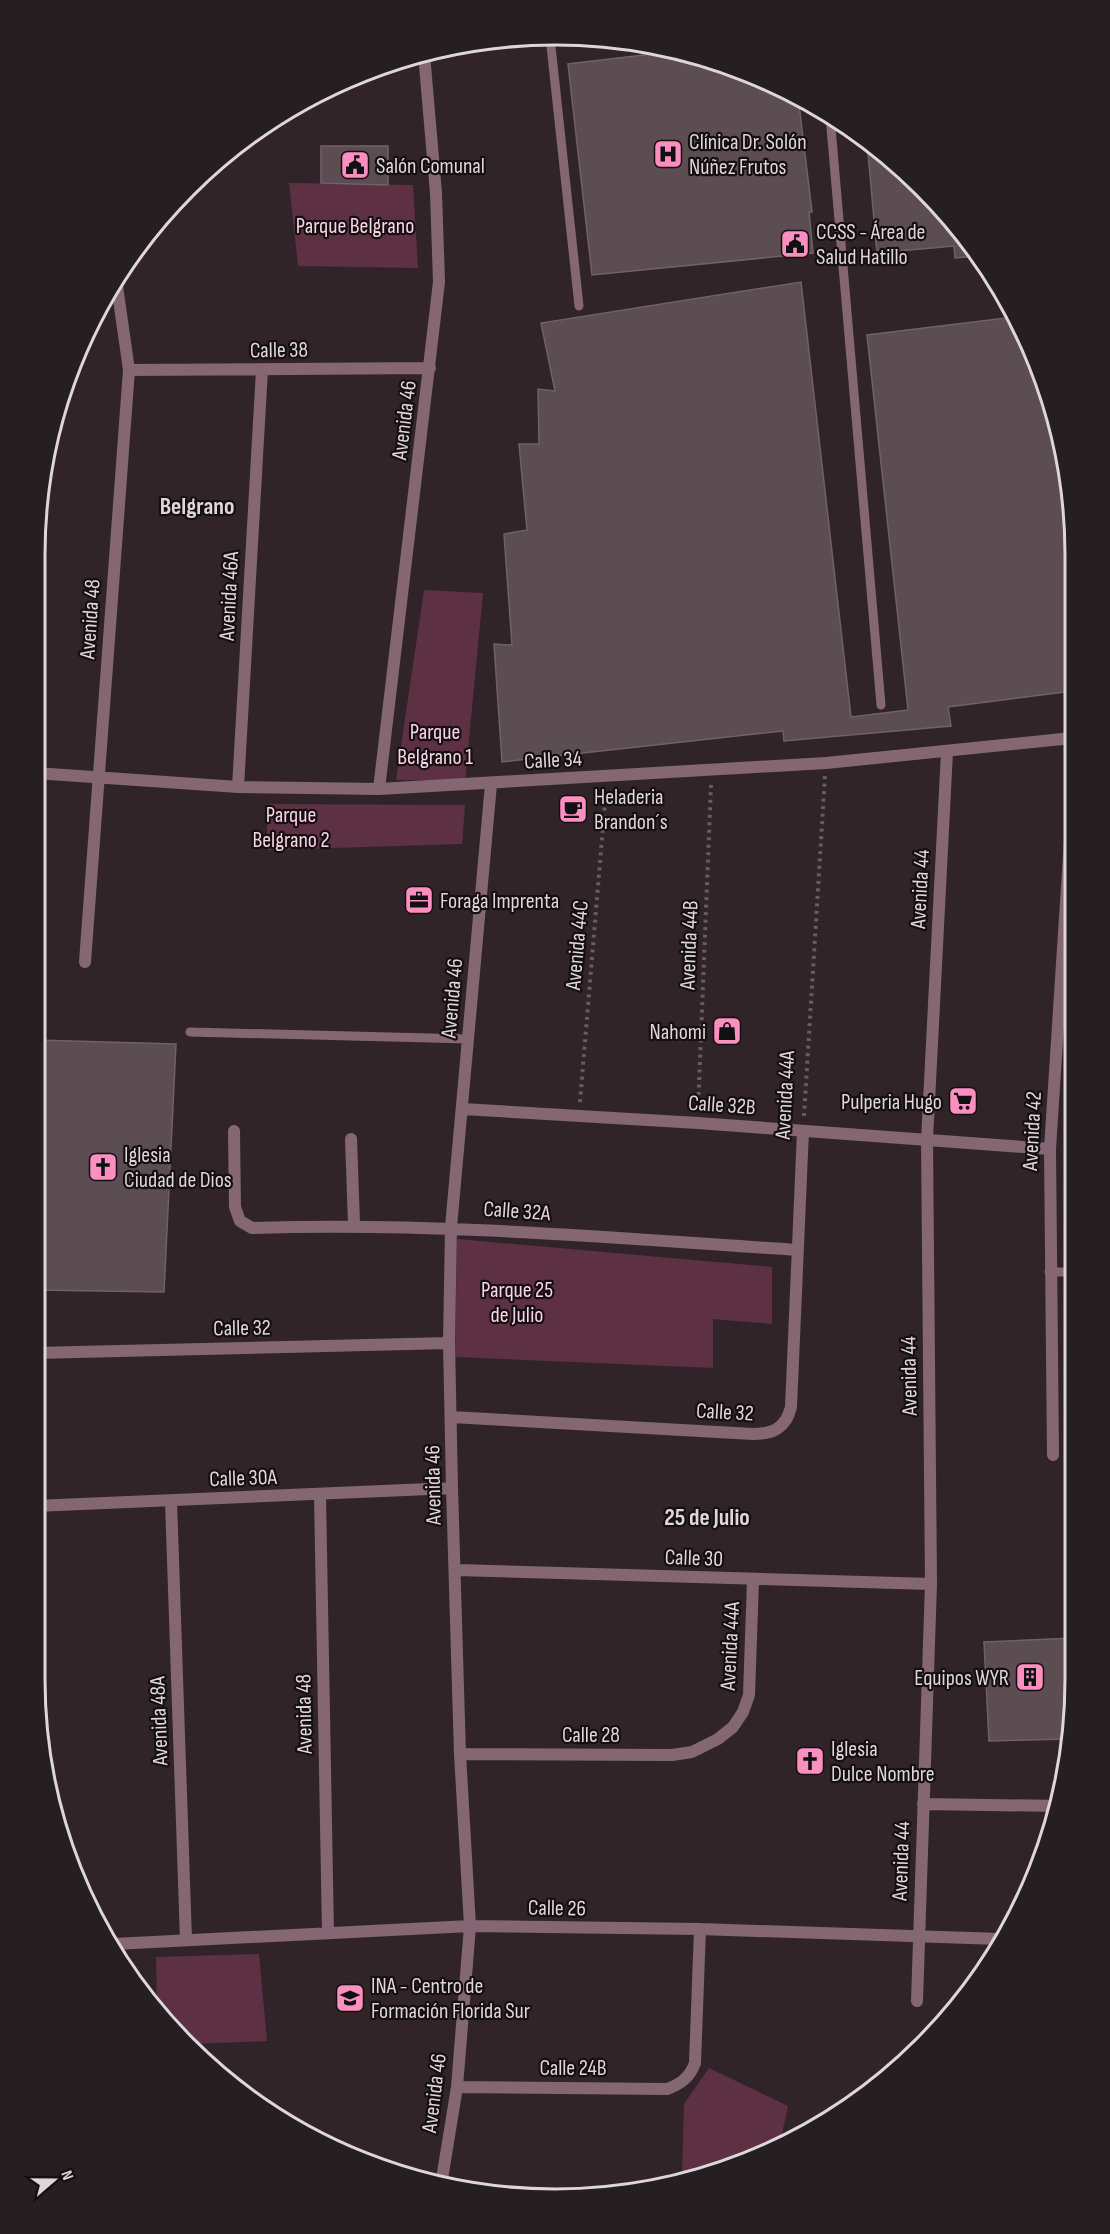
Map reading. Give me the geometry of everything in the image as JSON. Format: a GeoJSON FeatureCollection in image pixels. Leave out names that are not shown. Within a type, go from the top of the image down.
{"type":"FeatureCollection","features":[{"type":"Feature","properties":{"kind":"street","name":"Avenida 46"},"geometry":{"type":"LineString","coordinates":[[379,789],[439,282],[436,193],[425,62]]}},
{"type":"Feature","properties":{"kind":"street","name":"Avenida 48"},"geometry":{"type":"LineString","coordinates":[[85,962],[129,370],[118,292]]}},
{"type":"Feature","properties":{"kind":"street","name":"Calle 38"},"geometry":{"type":"LineString","coordinates":[[129,370],[430,368]]}},
{"type":"Feature","properties":{"kind":"street","name":"Avenida 46A"},"geometry":{"type":"LineString","coordinates":[[238,787],[262,370]]}},
{"type":"Feature","properties":{"kind":"street","name":"Calle 34"},"geometry":{"type":"LineString","coordinates":[[45,774],[238,787],[379,789],[826,763],[1065,739]]}},
{"type":"Feature","properties":{"kind":"street","name":"Avenida 44"},"geometry":{"type":"LineString","coordinates":[[917,2001],[931,1584],[927,1140],[947,752]]}},
{"type":"Feature","properties":{"kind":"street","name":"Avenida 46"},"geometry":{"type":"LineString","coordinates":[[442,2176],[457,2087],[470,1926],[460,1754],[452,1488],[450,1343],[452,1227],[490,784]]}},
{"type":"Feature","properties":{"kind":"street","name":"Avenida 42"},"geometry":{"type":"LineString","coordinates":[[1053,1455],[1049,1272],[1050,1149],[1065,917]]}},
{"type":"Feature","properties":{"kind":"street","name":"Calle 32B"},"geometry":{"type":"LineString","coordinates":[[463,1109],[698,1123],[1050,1149]]}},
{"type":"Feature","properties":{"kind":"street","name":"Calle 32A"},"geometry":{"type":"LineString","coordinates":[[234,1131],[234,1197],[238,1217],[252,1228],[354,1224],[452,1227],[798,1250]]}},
{"type":"Feature","properties":{"kind":"street","name":"Avenida 44A"},"geometry":{"type":"LineString","coordinates":[[781,1427],[790,1407],[803,1131]]}},
{"type":"Feature","properties":{"kind":"street"},"geometry":{"type":"LineString","coordinates":[[351,1139],[354,1224]]}},
{"type":"Feature","properties":{"kind":"street","name":"Calle 32"},"geometry":{"type":"LineString","coordinates":[[45,1353],[450,1343]]}},
{"type":"Feature","properties":{"kind":"street","name":"Calle 32"},"geometry":{"type":"LineString","coordinates":[[451,1417],[753,1434],[769,1433],[781,1427]]}},
{"type":"Feature","properties":{"kind":"street","name":"Calle 30A"},"geometry":{"type":"LineString","coordinates":[[45,1506],[452,1488]]}},
{"type":"Feature","properties":{"kind":"street","name":"Avenida 48"},"geometry":{"type":"LineString","coordinates":[[320,1495],[328,1933]]}},
{"type":"Feature","properties":{"kind":"street","name":"Avenida 48A"},"geometry":{"type":"LineString","coordinates":[[171,1501],[186,1940]]}},
{"type":"Feature","properties":{"kind":"street","name":"Calle 30"},"geometry":{"type":"LineString","coordinates":[[455,1570],[931,1584]]}},
{"type":"Feature","properties":{"kind":"street","name":"Avenida 44A"},"geometry":{"type":"LineString","coordinates":[[718,1739],[738,1720],[749,1695],[753,1580]]}},
{"type":"Feature","properties":{"kind":"street","name":"Calle 28"},"geometry":{"type":"LineString","coordinates":[[460,1754],[672,1755],[692,1752],[718,1739]]}},
{"type":"Feature","properties":{"kind":"street"},"geometry":{"type":"LineString","coordinates":[[923,1804],[1049,1806]]}},
{"type":"Feature","properties":{"kind":"street","name":"Calle 26"},"geometry":{"type":"LineString","coordinates":[[119,1944],[470,1926],[700,1929],[994,1939]]}},
{"type":"Feature","properties":{"kind":"street","name":"Calle 24B"},"geometry":{"type":"LineString","coordinates":[[457,2087],[667,2089],[686,2079],[695,2063],[700,1929]]}},
{"type":"Feature","properties":{"kind":"lane"},"geometry":{"type":"LineString","coordinates":[[551,45],[579,306]]}},
{"type":"Feature","properties":{"kind":"lane"},"geometry":{"type":"LineString","coordinates":[[831,126],[881,705]]}},
{"type":"Feature","properties":{"kind":"lane"},"geometry":{"type":"LineString","coordinates":[[190,1032],[469,1039]]}},
{"type":"Feature","properties":{"kind":"lane"},"geometry":{"type":"LineString","coordinates":[[1049,1272],[1065,1272]]}},
{"type":"Feature","properties":{"kind":"path","name":"Avenida 44A"},"geometry":{"type":"LineString","coordinates":[[803,1131],[826,763]]}},
{"type":"Feature","properties":{"kind":"path","name":"Avenida 44B"},"geometry":{"type":"LineString","coordinates":[[698,1123],[712,769]]}},
{"type":"Feature","properties":{"kind":"path","name":"Avenida 44C"},"geometry":{"type":"LineString","coordinates":[[579,1115],[607,777]]}},
{"type":"Feature","properties":{"kind":"green space","name":"Parque Belgrano"},"geometry":{"type":"Polygon","coordinates":[[[289,183],[413,185],[418,268],[298,266],[289,183]]]}},
{"type":"Feature","properties":{"kind":"green space","name":"Parque Belgrano 1"},"geometry":{"type":"Polygon","coordinates":[[[424,590],[483,593],[465,781],[396,780],[424,590]]]}},
{"type":"Feature","properties":{"kind":"green space","name":"Parque Belgrano 2"},"geometry":{"type":"Polygon","coordinates":[[[267,804],[465,805],[462,844],[267,850],[267,804]]]}},
{"type":"Feature","properties":{"kind":"green space","name":"Parque 25 de Julio"},"geometry":{"type":"Polygon","coordinates":[[[457,1239],[772,1267],[772,1324],[713,1319],[713,1368],[455,1357],[457,1239]]]}},
{"type":"Feature","properties":{"kind":"green space"},"geometry":{"type":"Polygon","coordinates":[[[259,1954],[267,2041],[198,2044],[157,1997],[156,1957],[259,1954]]]}},
{"type":"Feature","properties":{"kind":"green space"},"geometry":{"type":"Polygon","coordinates":[[[709,2068],[788,2106],[782,2136],[719,2162],[682,2173],[684,2104],[709,2068]]]}},
{"type":"Feature","properties":{"kind":"building"},"geometry":{"type":"Polygon","coordinates":[[[654,55],[719,72],[799,108],[812,212],[809,212],[813,253],[592,275],[568,64],[654,55]]]}},
{"type":"Feature","properties":{"kind":"building","name":"Salón Comunal"},"geometry":{"type":"Polygon","coordinates":[[[321,146],[388,146],[388,185],[321,183],[321,146]]]}},
{"type":"Feature","properties":{"kind":"building"},"geometry":{"type":"Polygon","coordinates":[[[868,153],[916,194],[968,257],[955,258],[954,246],[877,253],[868,153]]]}},
{"type":"Feature","properties":{"kind":"building"},"geometry":{"type":"Polygon","coordinates":[[[801,282],[851,717],[908,710],[867,335],[1006,318],[1038,391],[1048,423],[1061,488],[1065,555],[1065,692],[948,707],[951,726],[784,741],[783,731],[502,762],[494,644],[512,645],[504,534],[527,530],[519,444],[539,444],[538,389],[555,391],[541,323],[801,282]]]}},
{"type":"Feature","properties":{"kind":"building","name":"Iglesia Ciudad de Dios"},"geometry":{"type":"Polygon","coordinates":[[[45,1040],[176,1044],[164,1292],[45,1290],[45,1040]]]}},
{"type":"Feature","properties":{"kind":"building","name":"Equipos WYR"},"geometry":{"type":"Polygon","coordinates":[[[1065,1638],[1062,1739],[989,1741],[984,1642],[1065,1638]]]}},
{"type":"Feature","properties":{"kind":"place","name":"Clínica Dr. Solón Núñez Frutos"},"geometry":{"type":"Point","coordinates":[668,154]}},
{"type":"Feature","properties":{"kind":"place","name":"Salón Comunal"},"geometry":{"type":"Point","coordinates":[355,165]}},
{"type":"Feature","properties":{"kind":"place","name":"CCSS - Área de Salud Hatillo"},"geometry":{"type":"Point","coordinates":[795,244]}},
{"type":"Feature","properties":{"kind":"place","name":"Heladeria Brandon´s"},"geometry":{"type":"Point","coordinates":[573,809]}},
{"type":"Feature","properties":{"kind":"place","name":"Foraga Imprenta"},"geometry":{"type":"Point","coordinates":[419,900]}},
{"type":"Feature","properties":{"kind":"place","name":"Nahomi"},"geometry":{"type":"Point","coordinates":[727,1031]}},
{"type":"Feature","properties":{"kind":"place","name":"Pulperia Hugo"},"geometry":{"type":"Point","coordinates":[963,1101]}},
{"type":"Feature","properties":{"kind":"place","name":"Iglesia Ciudad de Dios"},"geometry":{"type":"Point","coordinates":[103,1167]}},
{"type":"Feature","properties":{"kind":"place","name":"Equipos WYR"},"geometry":{"type":"Point","coordinates":[1030,1677]}},
{"type":"Feature","properties":{"kind":"place","name":"Iglesia Dulce Nombre"},"geometry":{"type":"Point","coordinates":[810,1761]}},
{"type":"Feature","properties":{"kind":"place","name":"INA - Centro de Formación Florida Sur"},"geometry":{"type":"Point","coordinates":[350,1998]}},
{"type":"Feature","properties":{"kind":"district","name":"Belgrano"},"geometry":{"type":"Point","coordinates":[197,506]}},
{"type":"Feature","properties":{"kind":"district","name":"25 de Julio"},"geometry":{"type":"Point","coordinates":[707,1517]}}]}
